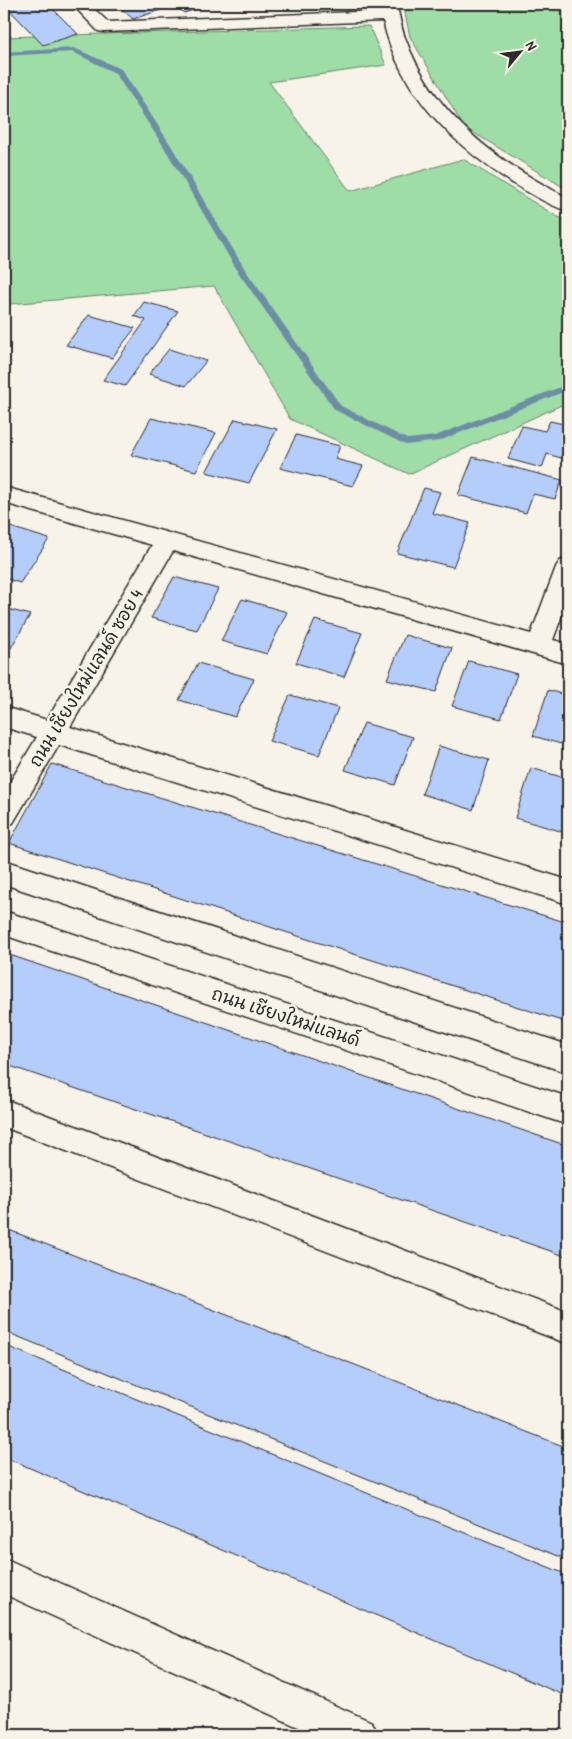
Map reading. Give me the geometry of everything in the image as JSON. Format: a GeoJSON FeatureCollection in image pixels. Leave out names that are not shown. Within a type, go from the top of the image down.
{"type":"FeatureCollection","features":[{"type":"Feature","properties":{"kind":"street"},"geometry":{"type":"LineString","coordinates":[[80,4],[104,27],[262,20],[389,10],[397,41],[416,81],[452,129],[486,159],[546,195],[568,205]]}},
{"type":"Feature","properties":{"kind":"street"},"geometry":{"type":"LineString","coordinates":[[243,4],[262,20]]}},
{"type":"Feature","properties":{"kind":"street"},"geometry":{"type":"LineString","coordinates":[[4,495],[568,654]]}},
{"type":"Feature","properties":{"kind":"street","name":"ถนน เชียงใหม่แลนด์ ซอย 4"},"geometry":{"type":"LineString","coordinates":[[4,815],[167,541]]}},
{"type":"Feature","properties":{"kind":"street"},"geometry":{"type":"LineString","coordinates":[[538,646],[568,567]]}},
{"type":"Feature","properties":{"kind":"street"},"geometry":{"type":"LineString","coordinates":[[4,717],[568,892]]}},
{"type":"Feature","properties":{"kind":"street"},"geometry":{"type":"LineString","coordinates":[[4,872],[568,1059]]}},
{"type":"Feature","properties":{"kind":"street","name":"ถนน เชียงใหม่แลนด์"},"geometry":{"type":"LineString","coordinates":[[4,923],[568,1111]]}},
{"type":"Feature","properties":{"kind":"street"},"geometry":{"type":"LineString","coordinates":[[4,1113],[568,1328]]}},
{"type":"Feature","properties":{"kind":"street"},"geometry":{"type":"LineString","coordinates":[[4,1576],[359,1735]]}},
{"type":"Feature","properties":{"kind":"green space"},"geometry":{"type":"Polygon","coordinates":[[[403,4],[568,4],[568,190],[464,127],[410,37],[403,4]]]}},
{"type":"Feature","properties":{"kind":"green space"},"geometry":{"type":"Polygon","coordinates":[[[369,26],[386,65],[269,82],[350,191],[463,159],[556,216],[568,221],[568,402],[409,474],[290,419],[214,286],[10,304],[4,312],[4,37],[369,26]]]}},
{"type":"Feature","properties":{"kind":"building"},"geometry":{"type":"Polygon","coordinates":[[[4,4],[48,4],[78,34],[43,45],[4,4]]]}},
{"type":"Feature","properties":{"kind":"building"},"geometry":{"type":"Polygon","coordinates":[[[116,4],[159,4],[164,9],[133,19],[116,4]]]}},
{"type":"Feature","properties":{"kind":"building"},"geometry":{"type":"Polygon","coordinates":[[[174,4],[212,4],[184,13],[174,4]]]}},
{"type":"Feature","properties":{"kind":"building"},"geometry":{"type":"Polygon","coordinates":[[[144,302],[178,311],[125,386],[103,380],[146,320],[134,316],[144,302]]]}},
{"type":"Feature","properties":{"kind":"building"},"geometry":{"type":"Polygon","coordinates":[[[89,315],[135,328],[112,358],[66,345],[89,315]]]}},
{"type":"Feature","properties":{"kind":"building"},"geometry":{"type":"Polygon","coordinates":[[[169,349],[206,361],[186,386],[149,374],[169,349]]]}},
{"type":"Feature","properties":{"kind":"building"},"geometry":{"type":"Polygon","coordinates":[[[151,418],[216,433],[196,471],[131,455],[151,418]]]}},
{"type":"Feature","properties":{"kind":"building"},"geometry":{"type":"Polygon","coordinates":[[[235,419],[277,429],[249,483],[206,472],[235,419]]]}},
{"type":"Feature","properties":{"kind":"building"},"geometry":{"type":"Polygon","coordinates":[[[550,421],[568,425],[568,460],[547,454],[542,468],[508,459],[522,426],[545,431],[550,421]]]}},
{"type":"Feature","properties":{"kind":"building"},"geometry":{"type":"Polygon","coordinates":[[[296,435],[340,446],[335,459],[363,466],[353,486],[280,468],[296,435]]]}},
{"type":"Feature","properties":{"kind":"building"},"geometry":{"type":"Polygon","coordinates":[[[473,457],[562,480],[555,499],[533,494],[526,513],[458,495],[473,457]]]}},
{"type":"Feature","properties":{"kind":"building"},"geometry":{"type":"Polygon","coordinates":[[[424,488],[440,492],[432,513],[470,523],[453,567],[397,553],[424,488]]]}},
{"type":"Feature","properties":{"kind":"building"},"geometry":{"type":"Polygon","coordinates":[[[4,525],[49,539],[20,583],[4,578],[4,525]]]}},
{"type":"Feature","properties":{"kind":"building"},"geometry":{"type":"Polygon","coordinates":[[[174,577],[218,589],[197,630],[151,618],[174,577]]]}},
{"type":"Feature","properties":{"kind":"building"},"geometry":{"type":"Polygon","coordinates":[[[242,599],[287,612],[267,654],[221,641],[242,599]]]}},
{"type":"Feature","properties":{"kind":"building"},"geometry":{"type":"Polygon","coordinates":[[[4,608],[30,615],[4,660],[4,608]]]}},
{"type":"Feature","properties":{"kind":"building"},"geometry":{"type":"Polygon","coordinates":[[[315,620],[362,633],[344,677],[296,663],[315,620]]]}},
{"type":"Feature","properties":{"kind":"building"},"geometry":{"type":"Polygon","coordinates":[[[405,635],[452,648],[436,692],[387,679],[405,635]]]}},
{"type":"Feature","properties":{"kind":"building"},"geometry":{"type":"Polygon","coordinates":[[[469,661],[517,674],[501,719],[452,706],[469,661]]]}},
{"type":"Feature","properties":{"kind":"building"},"geometry":{"type":"Polygon","coordinates":[[[198,663],[254,679],[235,717],[179,700],[198,663]]]}},
{"type":"Feature","properties":{"kind":"building"},"geometry":{"type":"Polygon","coordinates":[[[548,690],[568,696],[568,746],[533,736],[548,690]]]}},
{"type":"Feature","properties":{"kind":"building"},"geometry":{"type":"Polygon","coordinates":[[[290,695],[338,708],[319,755],[269,741],[290,695]]]}},
{"type":"Feature","properties":{"kind":"building"},"geometry":{"type":"Polygon","coordinates":[[[364,723],[413,737],[395,785],[345,770],[364,723]]]}},
{"type":"Feature","properties":{"kind":"building"},"geometry":{"type":"Polygon","coordinates":[[[439,746],[489,760],[473,810],[422,794],[439,746]]]}},
{"type":"Feature","properties":{"kind":"building"},"geometry":{"type":"Polygon","coordinates":[[[52,764],[568,923],[568,1023],[9,843],[52,764]]]}},
{"type":"Feature","properties":{"kind":"building"},"geometry":{"type":"Polygon","coordinates":[[[531,768],[568,779],[567,833],[515,818],[531,768]]]}},
{"type":"Feature","properties":{"kind":"building"},"geometry":{"type":"Polygon","coordinates":[[[4,953],[568,1146],[568,1257],[4,1064],[4,953]]]}},
{"type":"Feature","properties":{"kind":"building"},"geometry":{"type":"Polygon","coordinates":[[[4,1228],[568,1448],[568,1560],[4,1331],[4,1228]]]}},
{"type":"Feature","properties":{"kind":"building"},"geometry":{"type":"Polygon","coordinates":[[[4,1345],[568,1575],[568,1697],[4,1457],[4,1345]]]}},
{"type":"Feature","properties":{"kind":"waterway"},"geometry":{"type":"LineString","coordinates":[[4,54],[74,50],[118,71],[168,147],[242,272],[338,408],[406,442],[436,439],[568,387]]}}]}
